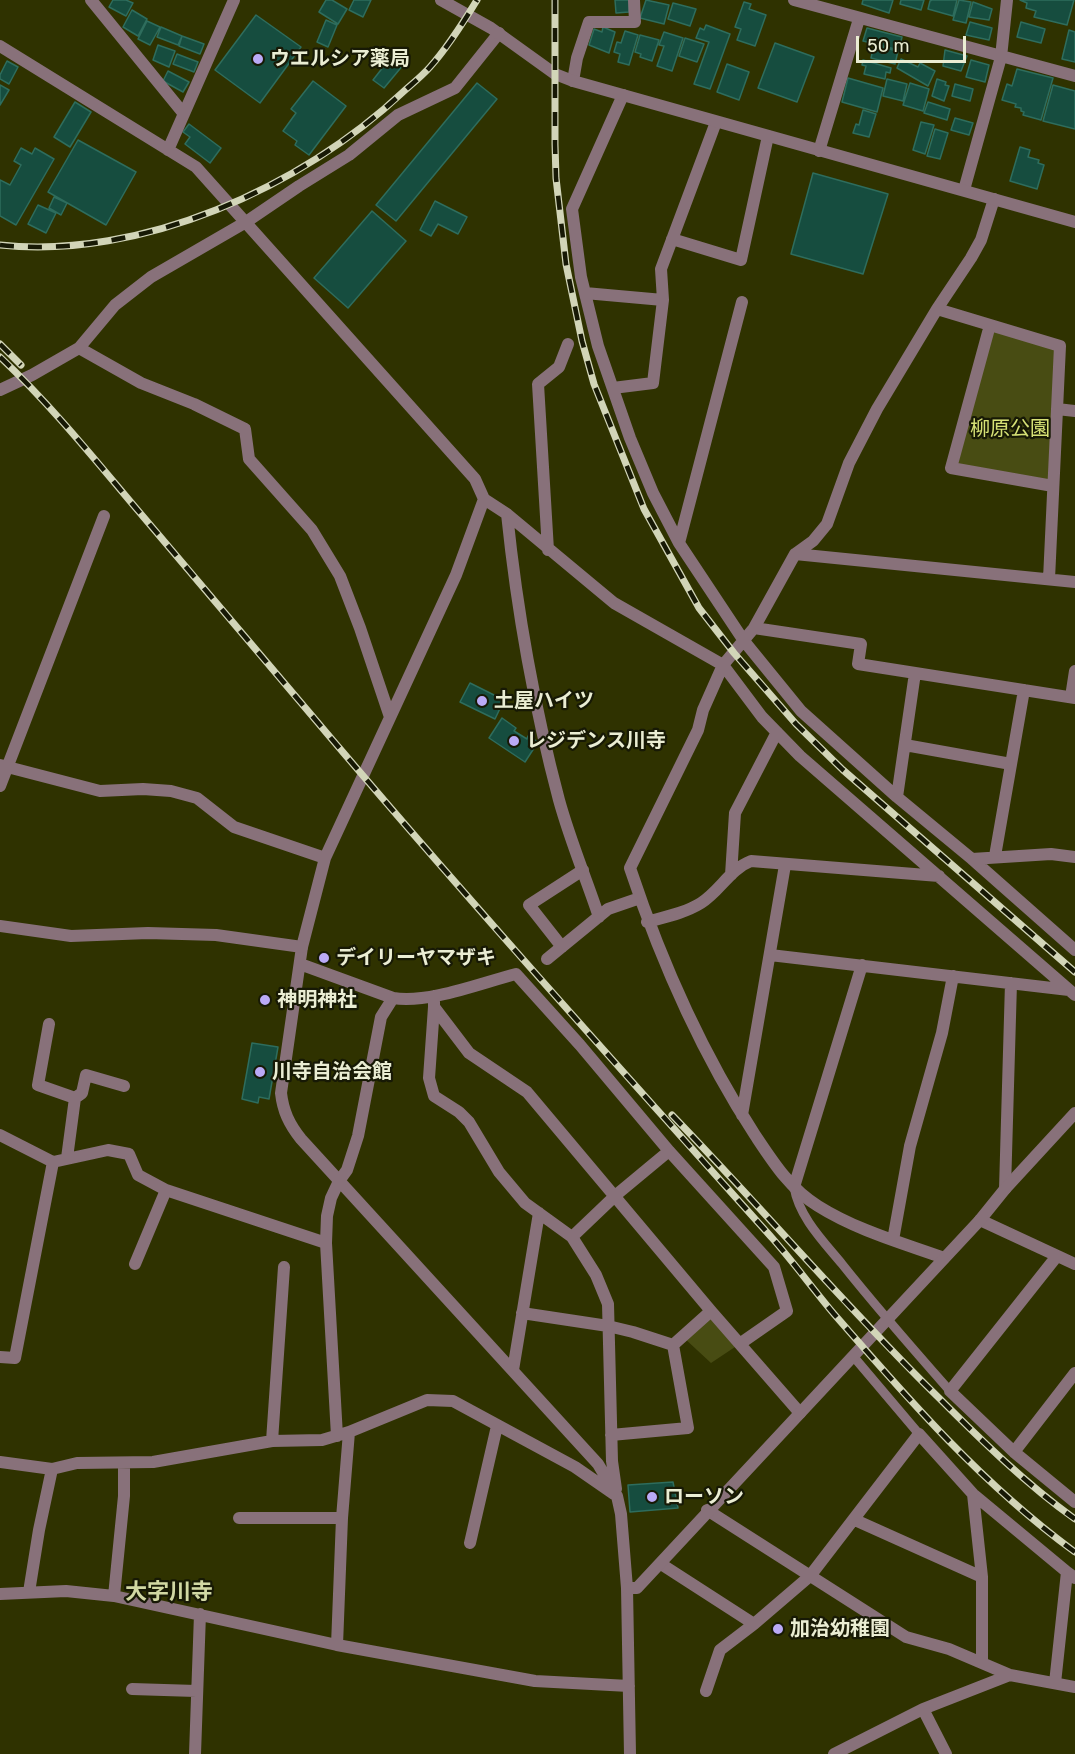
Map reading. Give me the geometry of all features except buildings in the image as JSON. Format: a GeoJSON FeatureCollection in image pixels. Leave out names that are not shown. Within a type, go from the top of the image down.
{"type":"FeatureCollection","features":[{"type":"Feature","properties":{"kind":"street"},"geometry":{"type":"LineString","coordinates":[[91,0],[183,114]]}},
{"type":"Feature","properties":{"kind":"street"},"geometry":{"type":"LineString","coordinates":[[168,150],[234,0]]}},
{"type":"Feature","properties":{"kind":"street"},"geometry":{"type":"LineString","coordinates":[[441,0],[499,33],[555,74],[573,81],[1075,222]]}},
{"type":"Feature","properties":{"kind":"street"},"geometry":{"type":"LineString","coordinates":[[573,81],[577,58],[589,22],[635,22],[634,0]]}},
{"type":"Feature","properties":{"kind":"street"},"geometry":{"type":"LineString","coordinates":[[794,0],[830,5],[859,19],[1075,76]]}},
{"type":"Feature","properties":{"kind":"street"},"geometry":{"type":"LineString","coordinates":[[964,190],[1001,57],[1007,0]]}},
{"type":"Feature","properties":{"kind":"street"},"geometry":{"type":"LineString","coordinates":[[819,151],[859,19]]}},
{"type":"Feature","properties":{"kind":"street"},"geometry":{"type":"LineString","coordinates":[[0,390],[32,375],[78,348],[115,305],[151,277],[246,222],[349,155],[398,115],[455,88],[499,33]]}},
{"type":"Feature","properties":{"kind":"street"},"geometry":{"type":"LineString","coordinates":[[0,46],[196,167],[475,479],[484,499],[507,514],[614,603],[723,665],[762,717],[800,756],[1072,993]]}},
{"type":"Feature","properties":{"kind":"street"},"geometry":{"type":"LineString","coordinates":[[623,95],[572,209],[585,293],[598,346],[653,493],[679,543],[744,641],[801,711],[1075,950]]}},
{"type":"Feature","properties":{"kind":"street"},"geometry":{"type":"LineString","coordinates":[[613,388],[653,383],[663,300],[661,269],[716,122]]}},
{"type":"Feature","properties":{"kind":"street"},"geometry":{"type":"LineString","coordinates":[[672,239],[741,260],[768,136]]}},
{"type":"Feature","properties":{"kind":"street"},"geometry":{"type":"LineString","coordinates":[[944,1258],[852,1224],[817,1206],[779,1171],[742,1115],[685,1009],[647,922],[630,868],[698,730],[702,710],[723,665],[754,628],[795,554],[813,541],[827,524],[849,463],[877,409],[981,240],[994,199]]}},
{"type":"Feature","properties":{"kind":"street"},"geometry":{"type":"LineString","coordinates":[[585,293],[663,300]]}},
{"type":"Feature","properties":{"kind":"street"},"geometry":{"type":"LineString","coordinates":[[679,543],[742,302]]}},
{"type":"Feature","properties":{"kind":"street"},"geometry":{"type":"LineString","coordinates":[[937,309],[1060,346],[1049,579]]}},
{"type":"Feature","properties":{"kind":"street"},"geometry":{"type":"LineString","coordinates":[[990,325],[951,468],[1053,486]]}},
{"type":"Feature","properties":{"kind":"street"},"geometry":{"type":"LineString","coordinates":[[548,550],[538,384],[559,367],[568,344]]}},
{"type":"Feature","properties":{"kind":"street"},"geometry":{"type":"LineString","coordinates":[[78,348],[141,383],[194,404],[245,429],[249,459],[312,530],[340,576],[390,717]]}},
{"type":"Feature","properties":{"kind":"street"},"geometry":{"type":"LineString","coordinates":[[1057,409],[1075,411]]}},
{"type":"Feature","properties":{"kind":"street"},"geometry":{"type":"LineString","coordinates":[[484,499],[456,575],[325,858],[302,947],[281,1093],[283,1108],[291,1126],[301,1139],[598,1464],[617,1496]]}},
{"type":"Feature","properties":{"kind":"street"},"geometry":{"type":"LineString","coordinates":[[507,514],[515,593],[530,674],[560,802],[599,917]]}},
{"type":"Feature","properties":{"kind":"street"},"geometry":{"type":"LineString","coordinates":[[0,786],[4,766],[76,593],[104,516]]}},
{"type":"Feature","properties":{"kind":"street"},"geometry":{"type":"LineString","coordinates":[[795,554],[1075,582]]}},
{"type":"Feature","properties":{"kind":"street"},"geometry":{"type":"LineString","coordinates":[[754,628],[861,644],[858,664],[1073,698],[1075,671]]}},
{"type":"Feature","properties":{"kind":"street"},"geometry":{"type":"LineString","coordinates":[[897,797],[915,673]]}},
{"type":"Feature","properties":{"kind":"street"},"geometry":{"type":"LineString","coordinates":[[995,856],[1024,690]]}},
{"type":"Feature","properties":{"kind":"street"},"geometry":{"type":"LineString","coordinates":[[731,875],[735,813],[777,732]]}},
{"type":"Feature","properties":{"kind":"street"},"geometry":{"type":"LineString","coordinates":[[905,745],[1011,764]]}},
{"type":"Feature","properties":{"kind":"street"},"geometry":{"type":"LineString","coordinates":[[4,766],[100,791],[143,789],[171,791],[197,798],[234,827],[325,858]]}},
{"type":"Feature","properties":{"kind":"street"},"geometry":{"type":"LineString","coordinates":[[972,859],[1051,854],[1075,857]]}},
{"type":"Feature","properties":{"kind":"street"},"geometry":{"type":"LineString","coordinates":[[647,922],[702,903],[742,865],[751,861],[939,876]]}},
{"type":"Feature","properties":{"kind":"street"},"geometry":{"type":"LineString","coordinates":[[742,1115],[785,865]]}},
{"type":"Feature","properties":{"kind":"street"},"geometry":{"type":"LineString","coordinates":[[562,947],[529,905],[583,870]]}},
{"type":"Feature","properties":{"kind":"street"},"geometry":{"type":"LineString","coordinates":[[547,959],[608,909],[640,898]]}},
{"type":"Feature","properties":{"kind":"street"},"geometry":{"type":"LineString","coordinates":[[0,926],[71,936],[148,933],[216,935],[302,947]]}},
{"type":"Feature","properties":{"kind":"street"},"geometry":{"type":"LineString","coordinates":[[770,955],[1011,983],[1072,993]]}},
{"type":"Feature","properties":{"kind":"street"},"geometry":{"type":"LineString","coordinates":[[300,964],[393,998],[434,1002],[516,974],[669,1151],[774,1267],[787,1311],[741,1343]]}},
{"type":"Feature","properties":{"kind":"street"},"geometry":{"type":"LineString","coordinates":[[862,965],[794,1187],[796,1202],[817,1233],[886,1320],[950,1391],[1014,1452],[1075,1502]]}},
{"type":"Feature","properties":{"kind":"street"},"geometry":{"type":"LineString","coordinates":[[893,1239],[910,1146],[942,1033],[953,976]]}},
{"type":"Feature","properties":{"kind":"street"},"geometry":{"type":"LineString","coordinates":[[1005,1189],[1011,983]]}},
{"type":"Feature","properties":{"kind":"street"},"geometry":{"type":"LineString","coordinates":[[337,1645],[343,1434],[326,1243],[327,1216],[339,1181],[347,1170],[358,1136],[381,1017],[393,998]]}},
{"type":"Feature","properties":{"kind":"street"},"geometry":{"type":"LineString","coordinates":[[434,1002],[469,1053],[527,1092],[800,1413]]}},
{"type":"Feature","properties":{"kind":"street"},"geometry":{"type":"LineString","coordinates":[[434,1002],[429,1078],[434,1096],[459,1112],[469,1122],[499,1172],[525,1203],[572,1237],[596,1275],[608,1305],[611,1435],[627,1588],[630,1754]]}},
{"type":"Feature","properties":{"kind":"street"},"geometry":{"type":"LineString","coordinates":[[49,1024],[38,1085],[75,1098]]}},
{"type":"Feature","properties":{"kind":"street"},"geometry":{"type":"LineString","coordinates":[[67,1158],[75,1098],[82,1093],[86,1075],[124,1086]]}},
{"type":"Feature","properties":{"kind":"street"},"geometry":{"type":"LineString","coordinates":[[627,1588],[637,1587],[661,1564],[707,1510],[854,1356],[1075,1113]]}},
{"type":"Feature","properties":{"kind":"street"},"geometry":{"type":"LineString","coordinates":[[0,1135],[53,1162],[108,1150],[129,1154],[138,1175],[166,1190],[326,1243]]}},
{"type":"Feature","properties":{"kind":"street"},"geometry":{"type":"LineString","coordinates":[[572,1237],[616,1195],[669,1151]]}},
{"type":"Feature","properties":{"kind":"street"},"geometry":{"type":"LineString","coordinates":[[0,1357],[15,1358],[53,1162]]}},
{"type":"Feature","properties":{"kind":"street"},"geometry":{"type":"LineString","coordinates":[[135,1264],[166,1190]]}},
{"type":"Feature","properties":{"kind":"street"},"geometry":{"type":"LineString","coordinates":[[513,1370],[539,1213]]}},
{"type":"Feature","properties":{"kind":"street"},"geometry":{"type":"LineString","coordinates":[[980,1220],[1075,1264]]}},
{"type":"Feature","properties":{"kind":"street"},"geometry":{"type":"LineString","coordinates":[[950,1391],[1057,1256]]}},
{"type":"Feature","properties":{"kind":"street"},"geometry":{"type":"LineString","coordinates":[[272,1441],[284,1267]]}},
{"type":"Feature","properties":{"kind":"street"},"geometry":{"type":"LineString","coordinates":[[673,1345],[711,1311]]}},
{"type":"Feature","properties":{"kind":"street"},"geometry":{"type":"LineString","coordinates":[[522,1313],[608,1326],[673,1345]]}},
{"type":"Feature","properties":{"kind":"street"},"geometry":{"type":"LineString","coordinates":[[611,1435],[688,1428],[673,1345]]}},
{"type":"Feature","properties":{"kind":"street"},"geometry":{"type":"LineString","coordinates":[[854,1356],[973,1494],[1071,1575],[1055,1683]]}},
{"type":"Feature","properties":{"kind":"street"},"geometry":{"type":"LineString","coordinates":[[1014,1452],[1075,1373]]}},
{"type":"Feature","properties":{"kind":"street"},"geometry":{"type":"LineString","coordinates":[[0,1462],[52,1469],[77,1463],[162,1462],[272,1441],[322,1440],[343,1434],[427,1400],[453,1401],[575,1467],[617,1496]]}},
{"type":"Feature","properties":{"kind":"street"},"geometry":{"type":"LineString","coordinates":[[470,1544],[497,1426]]}},
{"type":"Feature","properties":{"kind":"street"},"geometry":{"type":"LineString","coordinates":[[706,1691],[720,1650],[810,1576],[919,1434]]}},
{"type":"Feature","properties":{"kind":"street"},"geometry":{"type":"LineString","coordinates":[[114,1596],[124,1463]]}},
{"type":"Feature","properties":{"kind":"street"},"geometry":{"type":"LineString","coordinates":[[29,1592],[52,1469]]}},
{"type":"Feature","properties":{"kind":"street"},"geometry":{"type":"LineString","coordinates":[[973,1494],[982,1577],[982,1662]]}},
{"type":"Feature","properties":{"kind":"street"},"geometry":{"type":"LineString","coordinates":[[707,1510],[906,1637],[950,1649],[1010,1675],[1075,1687]]}},
{"type":"Feature","properties":{"kind":"street"},"geometry":{"type":"LineString","coordinates":[[239,1518],[342,1518]]}},
{"type":"Feature","properties":{"kind":"street"},"geometry":{"type":"LineString","coordinates":[[855,1520],[982,1577]]}},
{"type":"Feature","properties":{"kind":"street"},"geometry":{"type":"LineString","coordinates":[[661,1564],[754,1624]]}},
{"type":"Feature","properties":{"kind":"street"},"geometry":{"type":"LineString","coordinates":[[0,1594],[66,1591],[114,1596],[337,1645],[535,1681],[629,1686]]}},
{"type":"Feature","properties":{"kind":"street"},"geometry":{"type":"LineString","coordinates":[[195,1754],[201,1614]]}},
{"type":"Feature","properties":{"kind":"street"},"geometry":{"type":"LineString","coordinates":[[834,1754],[923,1709],[1010,1675]]}},
{"type":"Feature","properties":{"kind":"street"},"geometry":{"type":"LineString","coordinates":[[132,1689],[196,1691]]}},
{"type":"Feature","properties":{"kind":"street"},"geometry":{"type":"LineString","coordinates":[[923,1709],[946,1754]]}},
{"type":"Feature","properties":{"kind":"green space","name":"柳原公園"},"geometry":{"type":"Polygon","coordinates":[[[990,325],[1060,346],[1053,486],[951,468],[990,325]]]}},
{"type":"Feature","properties":{"kind":"green space"},"geometry":{"type":"Polygon","coordinates":[[[711,1311],[741,1343],[711,1363],[683,1337],[711,1311]]]}},
{"type":"Feature","properties":{"kind":"railway"},"geometry":{"type":"LineString","coordinates":[[0,245],[54,247],[108,241],[163,228],[216,210],[268,186],[317,158],[362,126],[417,80],[443,51],[477,0]]}},
{"type":"Feature","properties":{"kind":"railway"},"geometry":{"type":"LineString","coordinates":[[555,0],[556,178],[566,264],[582,341],[594,384],[644,509],[699,608],[734,653],[796,724],[843,770],[1075,972]]}},
{"type":"Feature","properties":{"kind":"railway"},"geometry":{"type":"LineString","coordinates":[[0,344],[21,365]]}},
{"type":"Feature","properties":{"kind":"railway"},"geometry":{"type":"LineString","coordinates":[[0,357],[70,430],[422,844],[773,1239],[890,1378],[978,1470],[1041,1526],[1075,1552]]}},
{"type":"Feature","properties":{"kind":"railway"},"geometry":{"type":"LineString","coordinates":[[672,1115],[905,1364],[1004,1461],[1075,1519]]}},
{"type":"Feature","properties":{"kind":"place","name":"ウエルシア薬局"},"geometry":{"type":"Point","coordinates":[258,59]}},
{"type":"Feature","properties":{"kind":"place","name":"土屋ハイツ"},"geometry":{"type":"Point","coordinates":[482,701]}},
{"type":"Feature","properties":{"kind":"place","name":"レジデンス川寺"},"geometry":{"type":"Point","coordinates":[514,741]}},
{"type":"Feature","properties":{"kind":"place","name":"デイリーヤマザキ"},"geometry":{"type":"Point","coordinates":[324,958]}},
{"type":"Feature","properties":{"kind":"place","name":"神明神社"},"geometry":{"type":"Point","coordinates":[265,1000]}},
{"type":"Feature","properties":{"kind":"place","name":"川寺自治会館"},"geometry":{"type":"Point","coordinates":[260,1072]}},
{"type":"Feature","properties":{"kind":"place","name":"ローソン"},"geometry":{"type":"Point","coordinates":[652,1497]}},
{"type":"Feature","properties":{"kind":"place","name":"加治幼稚園"},"geometry":{"type":"Point","coordinates":[778,1629]}},
{"type":"Feature","properties":{"kind":"district","name":"大字川寺"},"geometry":{"type":"Point","coordinates":[169,1593]}}]}
